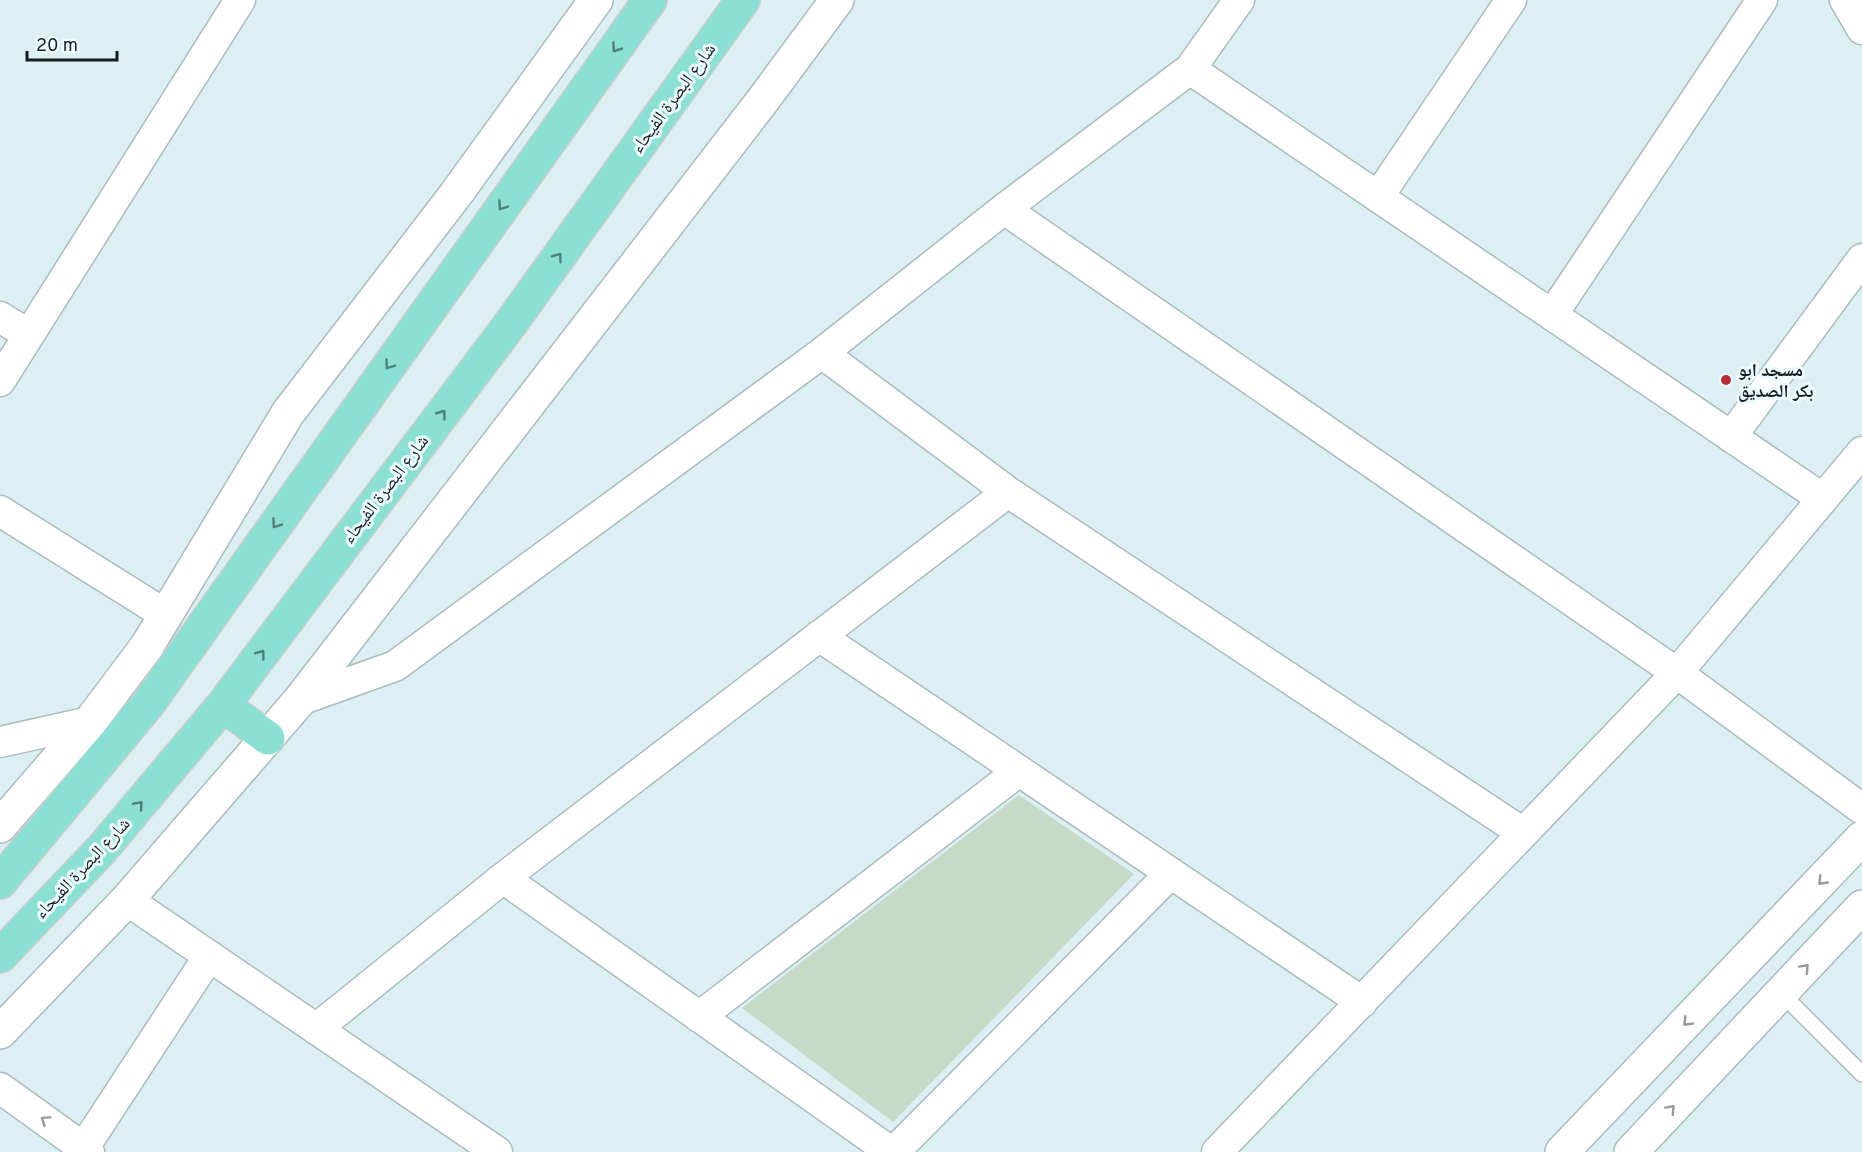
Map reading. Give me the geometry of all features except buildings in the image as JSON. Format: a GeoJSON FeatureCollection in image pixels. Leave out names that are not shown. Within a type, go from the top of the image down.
{"type":"FeatureCollection","features":[{"type":"Feature","properties":{"kind":"highway"},"geometry":{"type":"LineString","coordinates":[[0,882],[148,704],[650,0]]}},
{"type":"Feature","properties":{"kind":"highway","name":"شارع البصرة الفيحاء"},"geometry":{"type":"LineString","coordinates":[[0,956],[102,849],[223,705],[511,323],[743,0]]}},
{"type":"Feature","properties":{"kind":"highway"},"geometry":{"type":"LineString","coordinates":[[223,705],[268,738]]}},
{"type":"Feature","properties":{"kind":"main road"},"geometry":{"type":"LineString","coordinates":[[0,826],[90,722],[147,646],[288,413],[456,194],[596,0]]}},
{"type":"Feature","properties":{"kind":"main road"},"geometry":{"type":"LineString","coordinates":[[0,1032],[127,900],[300,700],[763,100],[837,0]]}},
{"type":"Feature","properties":{"kind":"main road"},"geometry":{"type":"LineString","coordinates":[[1562,1152],[1862,838]]}},
{"type":"Feature","properties":{"kind":"main road"},"geometry":{"type":"LineString","coordinates":[[1631,1152],[1862,907]]}},
{"type":"Feature","properties":{"kind":"street"},"geometry":{"type":"LineString","coordinates":[[0,381],[240,0]]}},
{"type":"Feature","properties":{"kind":"street"},"geometry":{"type":"LineString","coordinates":[[300,700],[395,666],[822,353],[1004,209],[1190,69],[1239,0]]}},
{"type":"Feature","properties":{"kind":"street"},"geometry":{"type":"LineString","coordinates":[[1378,197],[1511,0]]}},
{"type":"Feature","properties":{"kind":"street"},"geometry":{"type":"LineString","coordinates":[[1552,315],[1762,0]]}},
{"type":"Feature","properties":{"kind":"street"},"geometry":{"type":"LineString","coordinates":[[1845,0],[1862,29]]}},
{"type":"Feature","properties":{"kind":"street"},"geometry":{"type":"LineString","coordinates":[[1190,69],[1823,499]]}},
{"type":"Feature","properties":{"kind":"street"},"geometry":{"type":"LineString","coordinates":[[1004,209],[1677,673],[1862,809]]}},
{"type":"Feature","properties":{"kind":"street"},"geometry":{"type":"LineString","coordinates":[[1731,437],[1862,259]]}},
{"type":"Feature","properties":{"kind":"street"},"geometry":{"type":"LineString","coordinates":[[0,317],[29,335]]}},
{"type":"Feature","properties":{"kind":"street"},"geometry":{"type":"LineString","coordinates":[[822,353],[1008,492],[1523,833]]}},
{"type":"Feature","properties":{"kind":"street"},"geometry":{"type":"LineString","coordinates":[[1217,1152],[1677,673],[1862,452]]}},
{"type":"Feature","properties":{"kind":"street"},"geometry":{"type":"LineString","coordinates":[[316,1029],[503,878],[1008,492]]}},
{"type":"Feature","properties":{"kind":"street"},"geometry":{"type":"LineString","coordinates":[[0,511],[166,615]]}},
{"type":"Feature","properties":{"kind":"street"},"geometry":{"type":"LineString","coordinates":[[819,636],[1362,1002]]}},
{"type":"Feature","properties":{"kind":"street"},"geometry":{"type":"LineString","coordinates":[[0,742],[90,722]]}},
{"type":"Feature","properties":{"kind":"street"},"geometry":{"type":"LineString","coordinates":[[699,1017],[1019,771]]}},
{"type":"Feature","properties":{"kind":"street"},"geometry":{"type":"LineString","coordinates":[[503,878],[892,1152],[1171,873]]}},
{"type":"Feature","properties":{"kind":"street"},"geometry":{"type":"LineString","coordinates":[[127,900],[497,1152]]}},
{"type":"Feature","properties":{"kind":"street"},"geometry":{"type":"LineString","coordinates":[[0,1088],[84,1151],[209,956]]}},
{"type":"Feature","properties":{"kind":"lane"},"geometry":{"type":"LineString","coordinates":[[1781,993],[1862,1074]]}},
{"type":"Feature","properties":{"kind":"green space"},"geometry":{"type":"Polygon","coordinates":[[[1019,795],[1134,874],[893,1122],[742,1008],[1019,795]]]}},
{"type":"Feature","properties":{"kind":"place","name":"مسجد ابو بكر الصديق"},"geometry":{"type":"Point","coordinates":[1726,380]}}]}
